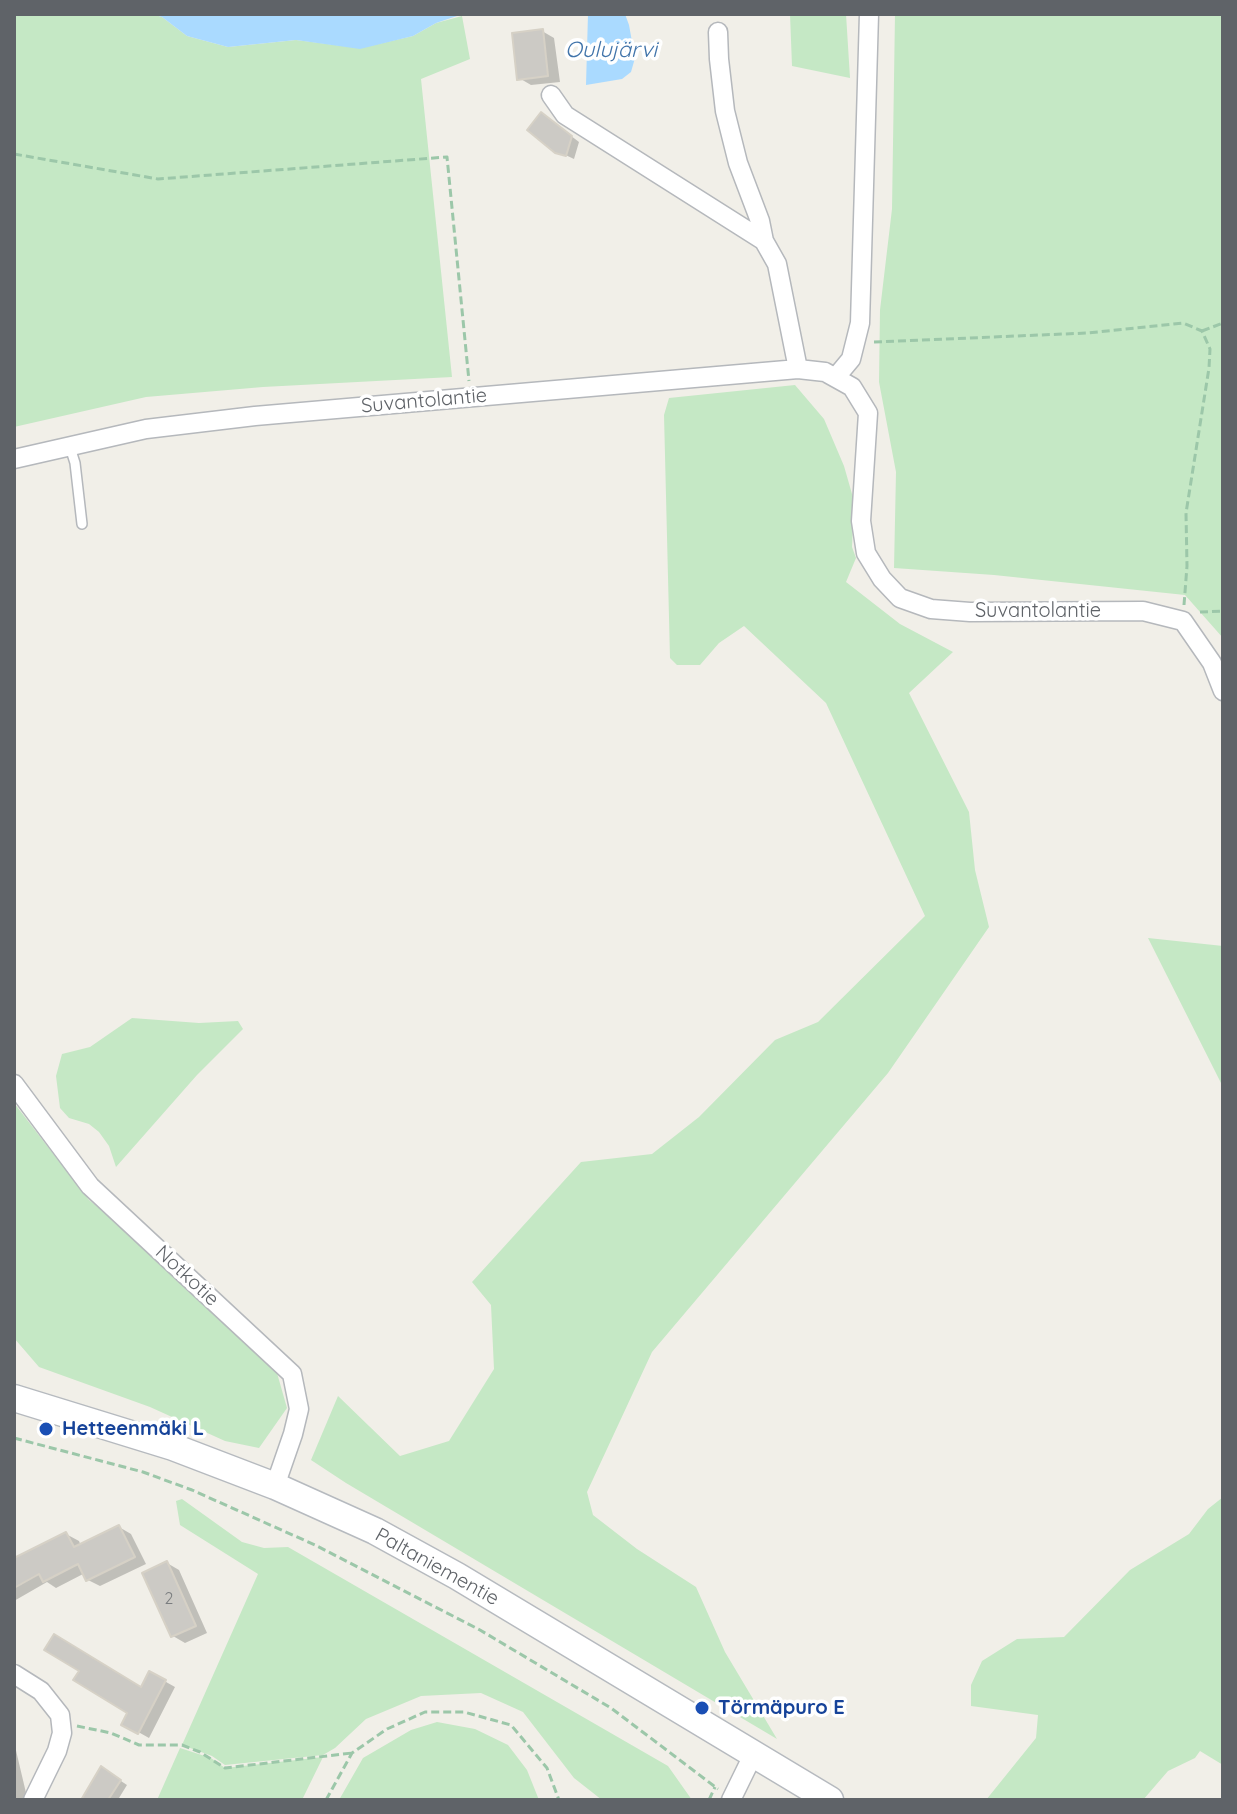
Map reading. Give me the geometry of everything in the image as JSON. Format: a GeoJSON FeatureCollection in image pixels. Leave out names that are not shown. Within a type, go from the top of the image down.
{"type":"FeatureCollection","features":[{"type":"Feature","properties":{"kind":"street"},"geometry":{"type":"LineString","coordinates":[[836,377],[851,359],[860,323],[869,14]]}},
{"type":"Feature","properties":{"kind":"street"},"geometry":{"type":"LineString","coordinates":[[718,32],[725,111],[738,163],[760,221],[764,241],[777,264],[798,369]]}},
{"type":"Feature","properties":{"kind":"street"},"geometry":{"type":"LineString","coordinates":[[551,95],[565,115],[764,241]]}},
{"type":"Feature","properties":{"kind":"street","name":"Suvantolantie"},"geometry":{"type":"LineString","coordinates":[[14,459],[69,444],[146,429],[798,369],[825,372],[852,387],[868,413],[861,521],[866,553],[882,579],[900,598],[931,609],[970,612],[1143,611],[1183,621]]}},
{"type":"Feature","properties":{"kind":"street"},"geometry":{"type":"LineString","coordinates":[[1183,621],[1212,663],[1223,691]]}},
{"type":"Feature","properties":{"kind":"street","name":"Notkotie"},"geometry":{"type":"LineString","coordinates":[[14,1084],[90,1186],[292,1374],[299,1409],[275,1486]]}},
{"type":"Feature","properties":{"kind":"street","name":"Paltaniementie"},"geometry":{"type":"LineString","coordinates":[[14,1398],[173,1447],[275,1486],[375,1531],[457,1576],[830,1800]]}},
{"type":"Feature","properties":{"kind":"street"},"geometry":{"type":"LineString","coordinates":[[14,1674],[41,1691],[60,1715],[62,1733],[45,1780],[33,1800]]}},
{"type":"Feature","properties":{"kind":"street"},"geometry":{"type":"LineString","coordinates":[[732,1798],[753,1755]]}},
{"type":"Feature","properties":{"kind":"lane"},"geometry":{"type":"LineString","coordinates":[[69,444],[75,463],[82,524]]}},
{"type":"Feature","properties":{"kind":"path"},"geometry":{"type":"LineString","coordinates":[[14,154],[158,179],[447,157],[470,397]]}},
{"type":"Feature","properties":{"kind":"path"},"geometry":{"type":"LineString","coordinates":[[856,340],[872,342],[1088,333],[1183,323],[1202,331],[1210,349],[1209,368],[1186,513],[1187,566],[1183,621]]}},
{"type":"Feature","properties":{"kind":"path"},"geometry":{"type":"LineString","coordinates":[[1202,331],[1223,323]]}},
{"type":"Feature","properties":{"kind":"path"},"geometry":{"type":"LineString","coordinates":[[1183,621],[1194,613],[1223,611]]}},
{"type":"Feature","properties":{"kind":"path"},"geometry":{"type":"LineString","coordinates":[[14,1438],[143,1472],[192,1490],[315,1545],[480,1630],[611,1708],[732,1798]]}},
{"type":"Feature","properties":{"kind":"path"},"geometry":{"type":"LineString","coordinates":[[326,1800],[352,1753],[387,1729],[425,1712],[464,1712],[511,1725],[547,1768],[559,1800]]}},
{"type":"Feature","properties":{"kind":"path"},"geometry":{"type":"LineString","coordinates":[[62,1733],[75,1725],[111,1733],[139,1745],[182,1745],[225,1768],[352,1753]]}},
{"type":"Feature","properties":{"kind":"path"},"geometry":{"type":"LineString","coordinates":[[709,1800],[715,1787]]}},
{"type":"Feature","properties":{"kind":"green space"},"geometry":{"type":"Polygon","coordinates":[[[14,14],[152,14],[162,17],[187,36],[228,47],[296,40],[360,48],[413,36],[436,23],[462,16],[470,59],[421,79],[452,377],[146,397],[14,427],[14,14]]]}},
{"type":"Feature","properties":{"kind":"green space"},"geometry":{"type":"Polygon","coordinates":[[[790,14],[846,14],[850,78],[792,66],[790,14]]]}},
{"type":"Feature","properties":{"kind":"green space"},"geometry":{"type":"Polygon","coordinates":[[[895,14],[1223,14],[1223,638],[1185,595],[894,568],[896,472],[879,382],[880,310],[892,209],[895,14]]]}},
{"type":"Feature","properties":{"kind":"green space"},"geometry":{"type":"Polygon","coordinates":[[[795,385],[824,419],[844,466],[854,501],[852,547],[856,558],[846,582],[900,624],[953,652],[909,693],[969,812],[975,870],[989,927],[888,1073],[652,1352],[587,1492],[593,1515],[637,1549],[696,1587],[725,1652],[777,1739],[311,1460],[338,1396],[400,1456],[449,1441],[494,1369],[491,1305],[472,1282],[581,1162],[652,1154],[699,1117],[775,1040],[818,1022],[925,916],[826,703],[744,626],[719,643],[700,665],[677,665],[670,658],[664,415],[669,398],[795,385]]]}},
{"type":"Feature","properties":{"kind":"green space"},"geometry":{"type":"Polygon","coordinates":[[[1148,938],[1223,946],[1223,1087],[1148,938]]]}},
{"type":"Feature","properties":{"kind":"green space"},"geometry":{"type":"Polygon","coordinates":[[[132,1018],[199,1023],[238,1021],[243,1029],[197,1075],[116,1167],[109,1146],[99,1132],[89,1124],[69,1118],[60,1108],[56,1076],[62,1054],[90,1047],[132,1018]]]}},
{"type":"Feature","properties":{"kind":"green space"},"geometry":{"type":"Polygon","coordinates":[[[14,1103],[89,1200],[127,1231],[277,1373],[287,1408],[259,1448],[225,1441],[150,1407],[39,1367],[14,1338],[14,1103]]]}},
{"type":"Feature","properties":{"kind":"green space"},"geometry":{"type":"Polygon","coordinates":[[[1223,1497],[1223,1765],[1200,1751],[1195,1758],[1168,1771],[1143,1800],[986,1800],[1036,1738],[1038,1715],[971,1706],[971,1685],[982,1661],[1017,1639],[1064,1637],[1130,1570],[1189,1534],[1208,1509],[1223,1497]]]}},
{"type":"Feature","properties":{"kind":"green space"},"geometry":{"type":"Polygon","coordinates":[[[182,1499],[242,1542],[264,1548],[288,1547],[668,1766],[692,1800],[602,1800],[574,1778],[523,1712],[481,1693],[421,1696],[366,1719],[323,1755],[225,1765],[212,1756],[182,1745],[258,1574],[180,1525],[176,1501],[182,1499]]]}},
{"type":"Feature","properties":{"kind":"green space"},"geometry":{"type":"Polygon","coordinates":[[[437,1722],[475,1729],[508,1745],[527,1770],[539,1800],[339,1800],[363,1758],[411,1730],[437,1722]]]}},
{"type":"Feature","properties":{"kind":"green space"},"geometry":{"type":"Polygon","coordinates":[[[180,1748],[211,1758],[225,1768],[323,1757],[302,1800],[157,1800],[180,1748]]]}},
{"type":"Feature","properties":{"kind":"water"},"geometry":{"type":"Polygon","coordinates":[[[152,14],[463,14],[436,23],[413,36],[360,49],[296,40],[228,47],[187,36],[162,17],[152,14]]]}},
{"type":"Feature","properties":{"kind":"water","name":"Oulujärvi"},"geometry":{"type":"Polygon","coordinates":[[[588,14],[625,14],[635,58],[631,72],[622,79],[586,85],[588,14]]]}},
{"type":"Feature","properties":{"kind":"building"},"geometry":{"type":"Polygon","coordinates":[[[543,29],[548,76],[517,80],[512,33],[543,29]]]}},
{"type":"Feature","properties":{"kind":"building"},"geometry":{"type":"Polygon","coordinates":[[[541,112],[572,136],[566,156],[555,153],[527,130],[541,112]]]}},
{"type":"Feature","properties":{"kind":"building"},"geometry":{"type":"Polygon","coordinates":[[[119,1525],[135,1557],[86,1581],[78,1564],[43,1582],[39,1574],[14,1588],[14,1558],[66,1532],[74,1547],[119,1525]]]}},
{"type":"Feature","properties":{"kind":"building"},"geometry":{"type":"Polygon","coordinates":[[[167,1561],[196,1626],[171,1637],[142,1573],[167,1561]]]}},
{"type":"Feature","properties":{"kind":"building"},"geometry":{"type":"Polygon","coordinates":[[[54,1634],[141,1687],[149,1671],[166,1680],[138,1734],[121,1725],[127,1713],[73,1680],[79,1671],[44,1650],[54,1634]]]}},
{"type":"Feature","properties":{"kind":"building"},"geometry":{"type":"Polygon","coordinates":[[[101,1766],[121,1780],[108,1800],[81,1800],[101,1766]]]}},
{"type":"Feature","properties":{"kind":"place","name":"Hetteenmäki L"},"geometry":{"type":"Point","coordinates":[46,1429]}},
{"type":"Feature","properties":{"kind":"place","name":"Törmäpuro E"},"geometry":{"type":"Point","coordinates":[702,1708]}}]}
